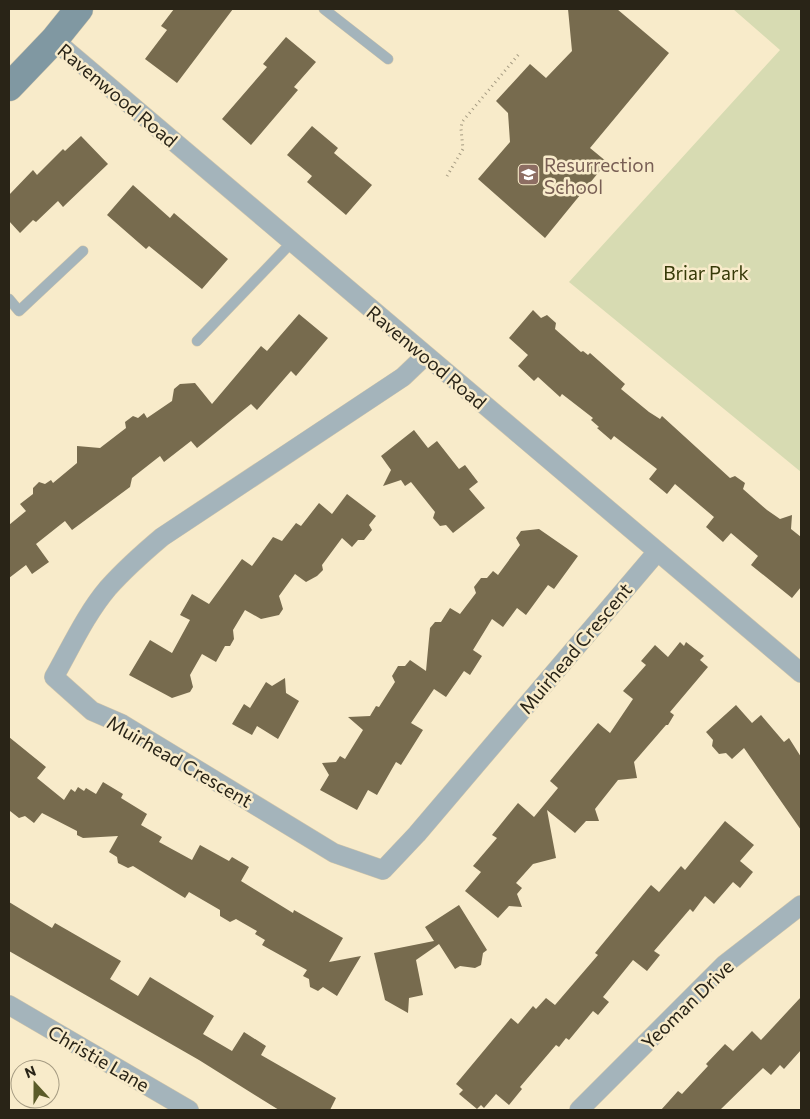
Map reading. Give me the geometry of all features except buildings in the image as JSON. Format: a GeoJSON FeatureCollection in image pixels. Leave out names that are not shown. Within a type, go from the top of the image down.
{"type":"FeatureCollection","features":[{"type":"Feature","properties":{"kind":"main road"},"geometry":{"type":"LineString","coordinates":[[9,86],[54,40],[79,9]]}},
{"type":"Feature","properties":{"kind":"street","name":"Ravenwood Road"},"geometry":{"type":"LineString","coordinates":[[54,40],[801,673]]}},
{"type":"Feature","properties":{"kind":"street","name":"Muirhead Crescent"},"geometry":{"type":"LineString","coordinates":[[425,356],[403,377],[162,537],[131,564],[107,589],[88,616],[54,677],[92,710],[122,724],[334,853],[383,870],[417,834],[657,552]]}},
{"type":"Feature","properties":{"kind":"street","name":"Yeoman Drive"},"geometry":{"type":"LineString","coordinates":[[579,1110],[724,965],[801,905]]}},
{"type":"Feature","properties":{"kind":"street","name":"Christie Lane"},"geometry":{"type":"LineString","coordinates":[[9,1005],[189,1110]]}},
{"type":"Feature","properties":{"kind":"lane"},"geometry":{"type":"LineString","coordinates":[[324,9],[388,58]]}},
{"type":"Feature","properties":{"kind":"lane"},"geometry":{"type":"LineString","coordinates":[[196,341],[292,242]]}},
{"type":"Feature","properties":{"kind":"lane"},"geometry":{"type":"LineString","coordinates":[[9,299],[19,311],[82,251]]}},
{"type":"Feature","properties":{"kind":"path"},"geometry":{"type":"LineString","coordinates":[[447,176],[463,149],[460,129],[462,122],[519,54]]}},
{"type":"Feature","properties":{"kind":"green space","name":"Briar Park"},"geometry":{"type":"Polygon","coordinates":[[[733,9],[801,9],[801,472],[569,282],[780,50],[733,9]]]}},
{"type":"Feature","properties":{"kind":"place","name":"Resurrection School"},"geometry":{"type":"Point","coordinates":[528,175]}}]}
